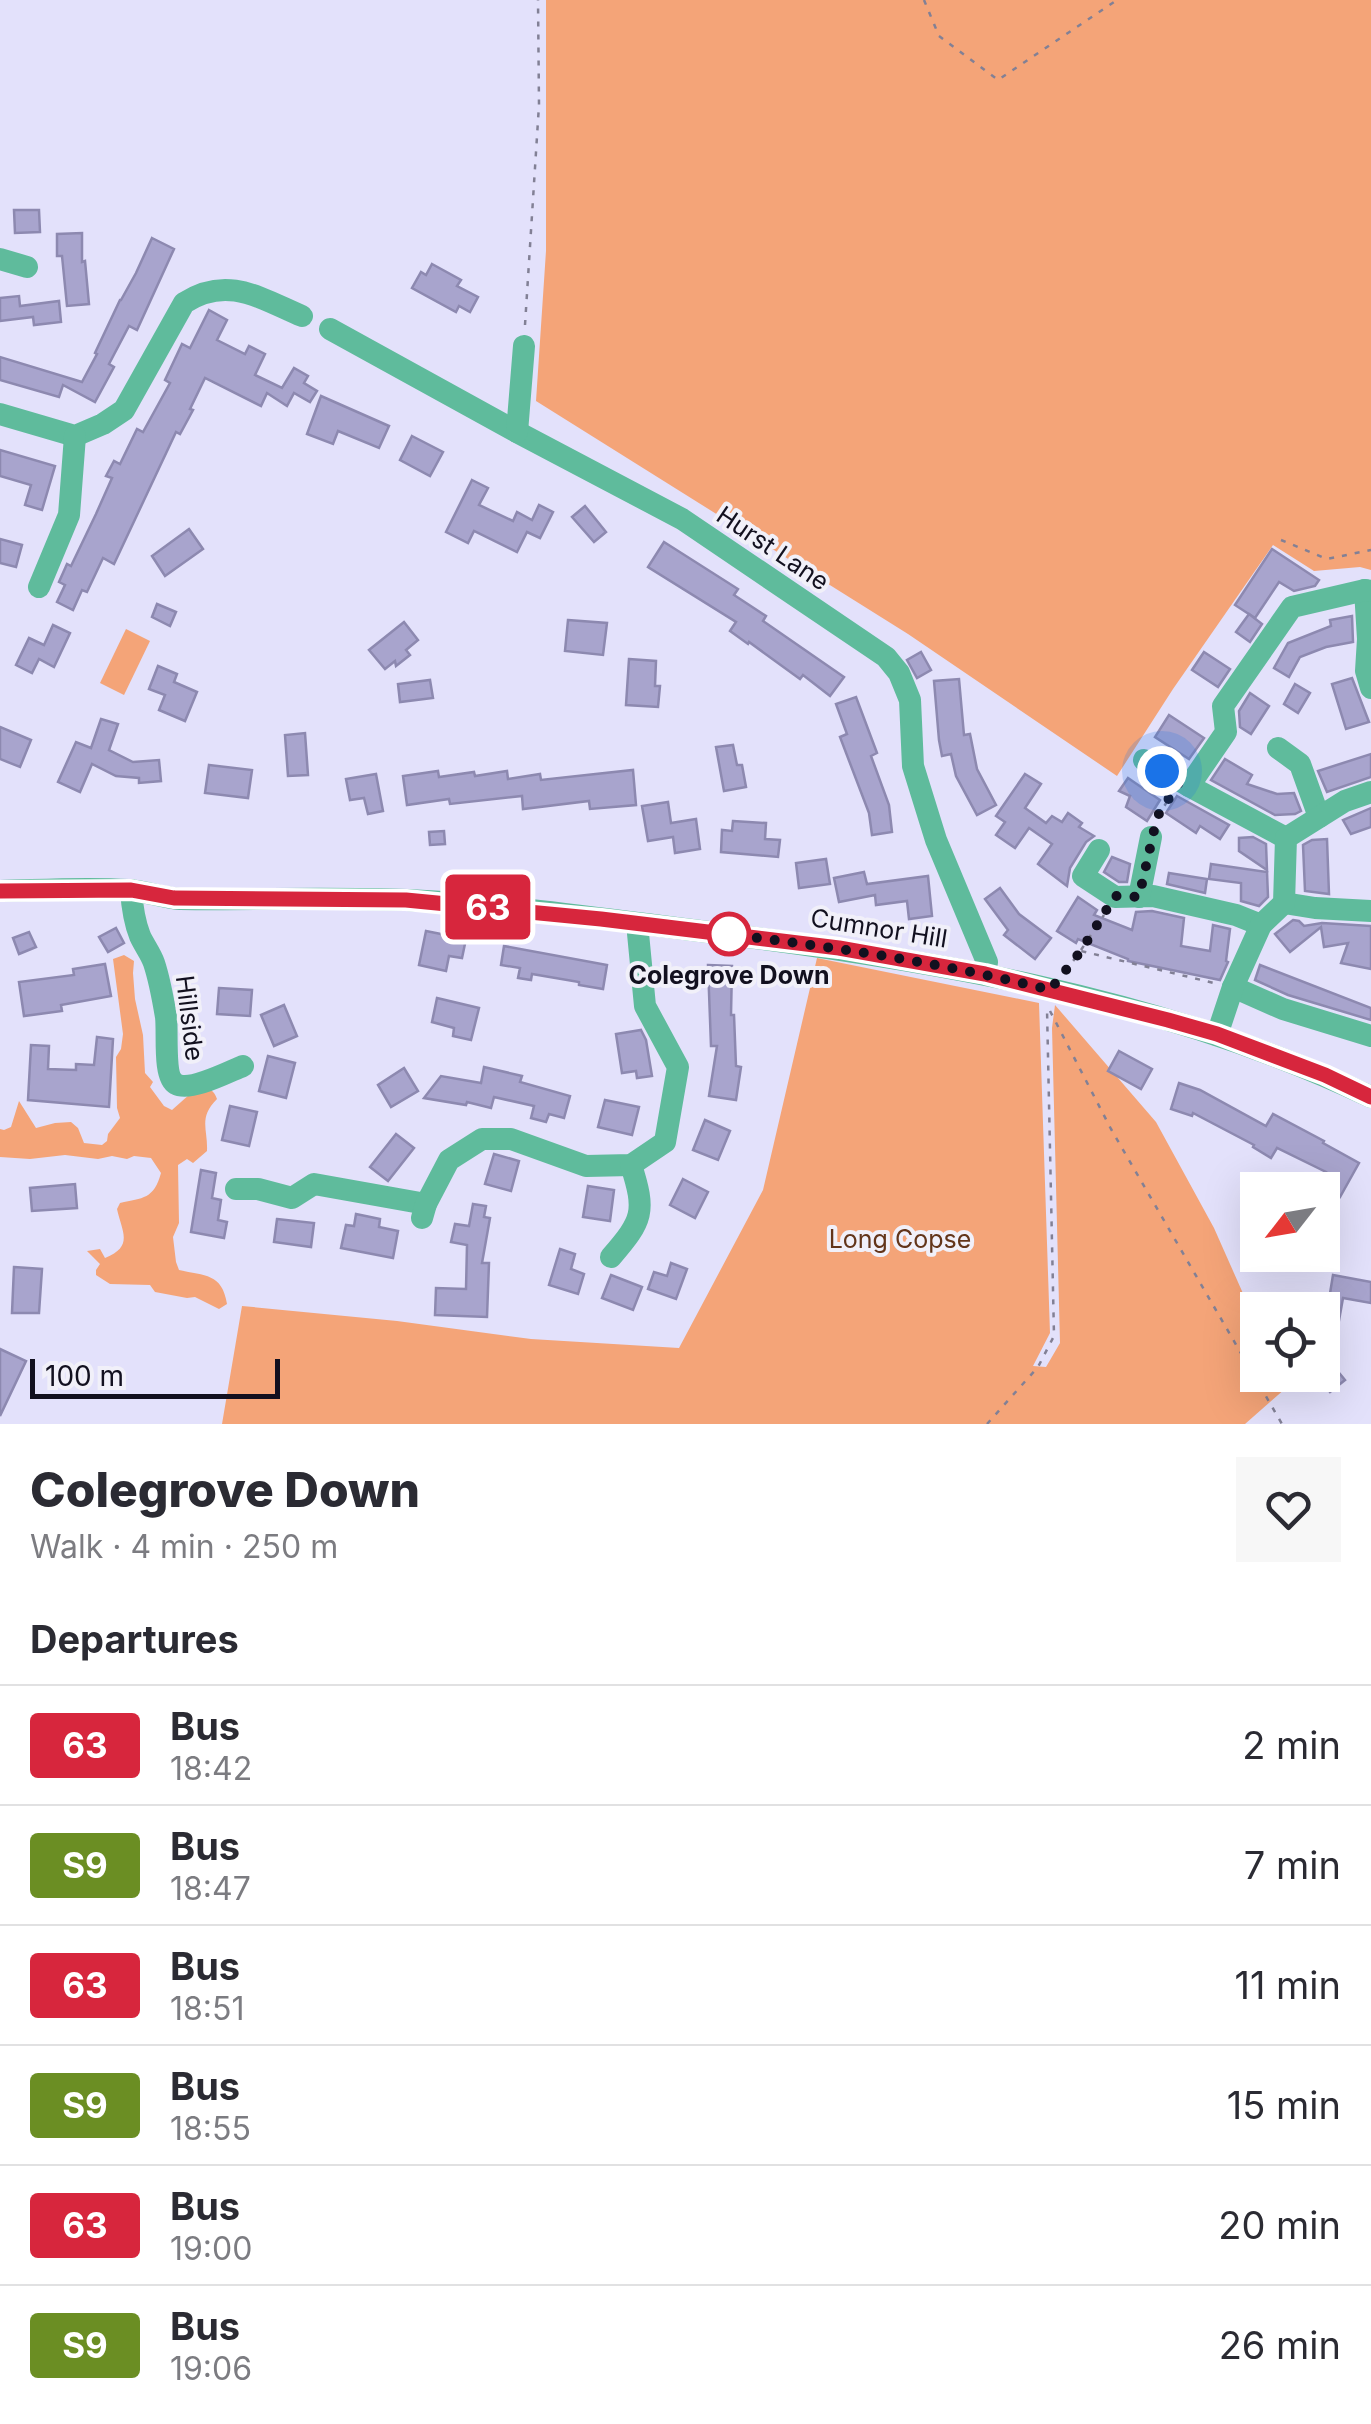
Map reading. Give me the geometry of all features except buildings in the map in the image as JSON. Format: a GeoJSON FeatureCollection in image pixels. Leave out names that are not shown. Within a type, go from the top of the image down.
{"type":"FeatureCollection","features":[{"type":"Feature","properties":{"kind":"street"},"geometry":{"type":"LineString","coordinates":[[0,259],[27,266]]}},
{"type":"Feature","properties":{"kind":"street"},"geometry":{"type":"LineString","coordinates":[[0,414],[75,436],[103,424],[124,410],[184,303],[199,293],[224,288],[249,293],[302,316]]}},
{"type":"Feature","properties":{"kind":"street","name":"Hurst Lane"},"geometry":{"type":"LineString","coordinates":[[330,329],[682,519],[886,657],[899,673],[910,700],[913,766],[936,840],[987,962],[985,974]]}},
{"type":"Feature","properties":{"kind":"street"},"geometry":{"type":"LineString","coordinates":[[517,432],[524,346]]}},
{"type":"Feature","properties":{"kind":"street"},"geometry":{"type":"LineString","coordinates":[[39,586],[69,516],[75,436]]}},
{"type":"Feature","properties":{"kind":"street"},"geometry":{"type":"LineString","coordinates":[[1184,783],[1226,732],[1223,706],[1292,607],[1368,590],[1366,671],[1371,688]]}},
{"type":"Feature","properties":{"kind":"street"},"geometry":{"type":"LineString","coordinates":[[1278,748],[1300,764],[1319,817]]}},
{"type":"Feature","properties":{"kind":"street"},"geometry":{"type":"LineString","coordinates":[[1144,760],[1286,838]]}},
{"type":"Feature","properties":{"kind":"street"},"geometry":{"type":"LineString","coordinates":[[1286,838],[1346,800],[1371,792]]}},
{"type":"Feature","properties":{"kind":"street"},"geometry":{"type":"LineString","coordinates":[[1127,897],[1151,837]]}},
{"type":"Feature","properties":{"kind":"street"},"geometry":{"type":"LineString","coordinates":[[1217,1034],[1233,987],[1262,925],[1284,903],[1286,838]]}},
{"type":"Feature","properties":{"kind":"street"},"geometry":{"type":"LineString","coordinates":[[1099,850],[1083,876],[1127,897],[1153,896],[1262,925]]}},
{"type":"Feature","properties":{"kind":"street","name":"Cumnor Hill"},"geometry":{"type":"LineString","coordinates":[[0,891],[131,890],[174,898],[406,900],[839,948],[985,974],[1168,1020],[1217,1034],[1371,1097]]}},
{"type":"Feature","properties":{"kind":"street","name":"Hillside"},"geometry":{"type":"LineString","coordinates":[[131,890],[133,913],[161,988],[172,1082],[192,1086],[242,1066]]}},
{"type":"Feature","properties":{"kind":"street"},"geometry":{"type":"LineString","coordinates":[[1284,903],[1371,912]]}},
{"type":"Feature","properties":{"kind":"street"},"geometry":{"type":"LineString","coordinates":[[236,1189],[258,1189],[292,1198],[314,1184],[418,1208],[448,1160],[482,1139],[511,1139],[586,1166],[631,1165],[664,1142],[678,1067],[645,1006],[637,923]]}},
{"type":"Feature","properties":{"kind":"street"},"geometry":{"type":"LineString","coordinates":[[1233,987],[1283,1009],[1371,1036]]}},
{"type":"Feature","properties":{"kind":"street"},"geometry":{"type":"LineString","coordinates":[[611,1257],[633,1232],[640,1208],[631,1165]]}},
{"type":"Feature","properties":{"kind":"path"},"geometry":{"type":"LineString","coordinates":[[524,346],[539,105],[538,0]]}},
{"type":"Feature","properties":{"kind":"path"},"geometry":{"type":"LineString","coordinates":[[924,0],[939,36],[998,80],[1117,0]]}},
{"type":"Feature","properties":{"kind":"path"},"geometry":{"type":"LineString","coordinates":[[1281,540],[1327,559],[1371,550]]}},
{"type":"Feature","properties":{"kind":"path"},"geometry":{"type":"LineString","coordinates":[[1151,837],[1157,817],[1184,783]]}},
{"type":"Feature","properties":{"kind":"path"},"geometry":{"type":"LineString","coordinates":[[1050,990],[1127,897]]}},
{"type":"Feature","properties":{"kind":"path"},"geometry":{"type":"LineString","coordinates":[[1081,951],[1233,987]]}},
{"type":"Feature","properties":{"kind":"path"},"geometry":{"type":"LineString","coordinates":[[988,1424],[1038,1367],[1054,1336],[1048,1005],[1111,1129],[1282,1424]]}},
{"type":"Feature","properties":{"kind":"green space"},"geometry":{"type":"Polygon","coordinates":[[[546,0],[1371,0],[1371,570],[1360,567],[1314,571],[1273,545],[1117,776],[908,634],[536,401],[546,251],[546,0]]]}},
{"type":"Feature","properties":{"kind":"green space"},"geometry":{"type":"Polygon","coordinates":[[[126,629],[150,641],[124,695],[100,683],[126,629]]]}},
{"type":"Feature","properties":{"kind":"green space"},"geometry":{"type":"Polygon","coordinates":[[[124,955],[134,961],[135,999],[143,1035],[145,1073],[153,1082],[150,1087],[164,1106],[172,1110],[199,1086],[210,1090],[217,1099],[206,1118],[207,1151],[193,1163],[187,1159],[178,1165],[179,1223],[173,1237],[179,1270],[204,1275],[221,1286],[227,1304],[219,1309],[195,1297],[155,1292],[150,1285],[110,1284],[96,1275],[100,1264],[87,1251],[100,1249],[105,1258],[120,1249],[124,1238],[117,1209],[120,1203],[141,1198],[155,1188],[161,1173],[151,1158],[0,1157],[0,1129],[11,1127],[19,1101],[36,1128],[71,1122],[84,1143],[102,1145],[107,1141],[120,1118],[116,1057],[123,1034],[113,959],[124,955]]]}},
{"type":"Feature","properties":{"kind":"green space","name":"Long Copse"},"geometry":{"type":"Polygon","coordinates":[[[817,958],[1039,1003],[1050,1333],[1033,1366],[1046,1367],[1060,1343],[1052,1028],[1055,1005],[1156,1122],[1214,1228],[1242,1292],[1240,1392],[1281,1392],[1245,1424],[222,1424],[242,1306],[531,1339],[679,1348],[763,1190],[817,958]]]}},
{"type":"Feature","properties":{"kind":"bus line","name":"63"},"geometry":{"type":"LineString","coordinates":[[0,891],[131,890],[174,898],[406,900],[839,948],[985,974],[1168,1020],[1217,1034],[1371,1097]]}},
{"type":"Feature","properties":{"kind":"place","name":"Colegrove Down"},"geometry":{"type":"Point","coordinates":[729,934]}},
{"type":"Feature","properties":{"kind":"route"},"geometry":{"type":"LineString","coordinates":[[729,934],[725,934],[876,954],[1050,990],[1081,951],[1115,896],[1139,897],[1157,817],[1180,781],[1162,771]]}}]}
